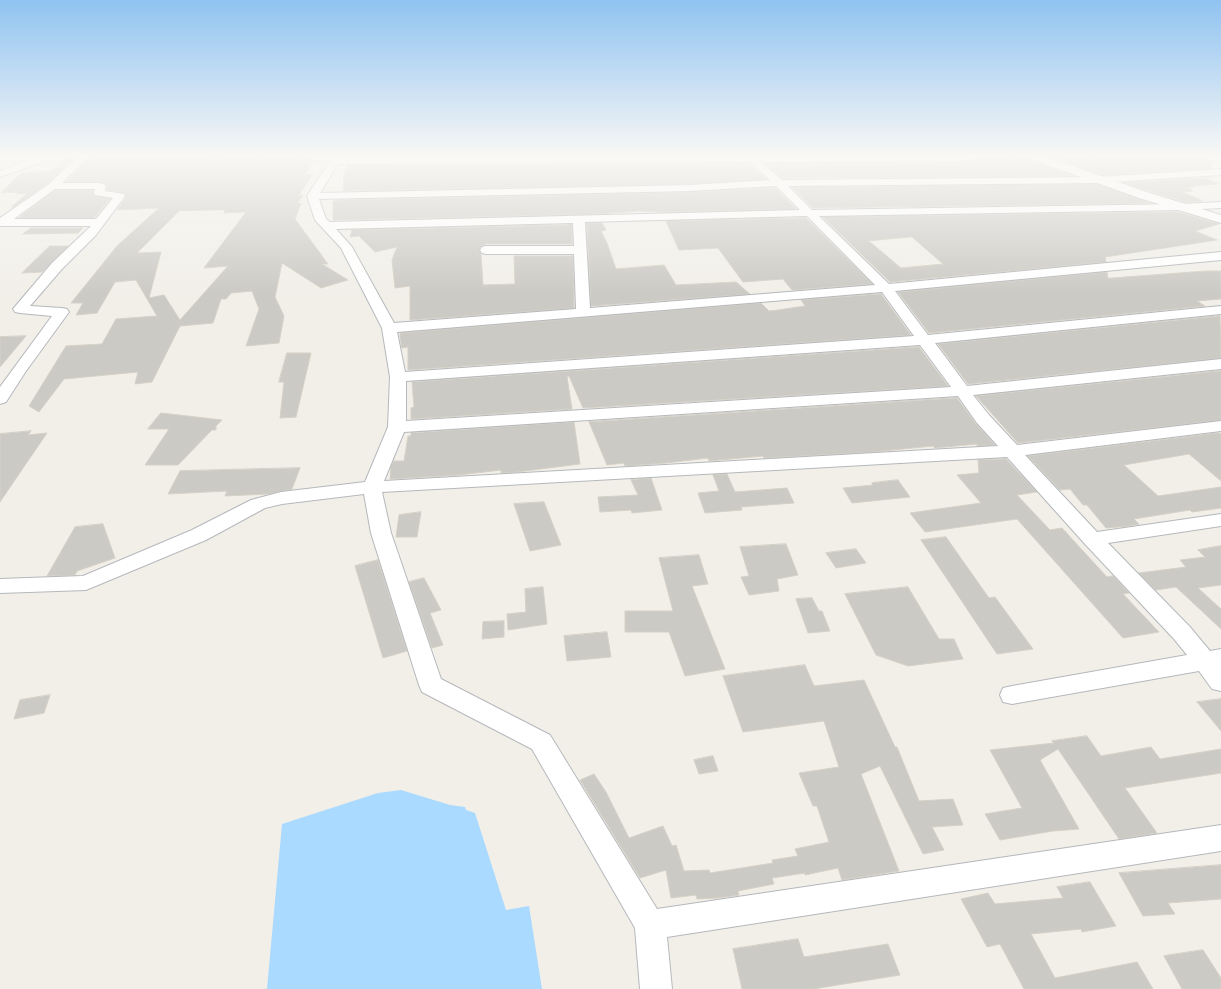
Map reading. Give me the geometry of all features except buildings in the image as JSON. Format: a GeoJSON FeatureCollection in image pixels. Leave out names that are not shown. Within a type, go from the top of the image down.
{"type":"FeatureCollection","features":[{"type":"Feature","properties":{"kind":"street"},"geometry":{"type":"LineString","coordinates":[[1,223],[32,201]]}},
{"type":"Feature","properties":{"kind":"street"},"geometry":{"type":"LineString","coordinates":[[0,399],[19,370],[62,312],[20,309],[57,266],[92,232],[116,201]]}},
{"type":"Feature","properties":{"kind":"street"},"geometry":{"type":"LineString","coordinates":[[314,201],[321,220],[346,248],[389,328],[398,377],[397,427],[372,487],[381,533],[431,685],[541,742],[650,925],[656,989]]}},
{"type":"Feature","properties":{"kind":"street"},"geometry":{"type":"LineString","coordinates":[[797,201],[886,288],[983,419],[1092,539],[1182,633],[1212,659],[1221,682]]}},
{"type":"Feature","properties":{"kind":"street"},"geometry":{"type":"LineString","coordinates":[[1163,201],[1221,219]]}},
{"type":"Feature","properties":{"kind":"street"},"geometry":{"type":"LineString","coordinates":[[327,226],[808,213],[1181,207],[1221,205]]}},
{"type":"Feature","properties":{"kind":"street"},"geometry":{"type":"LineString","coordinates":[[579,219],[583,312]]}},
{"type":"Feature","properties":{"kind":"street"},"geometry":{"type":"LineString","coordinates":[[1,223],[100,222]]}},
{"type":"Feature","properties":{"kind":"street"},"geometry":{"type":"LineString","coordinates":[[486,250],[581,250]]}},
{"type":"Feature","properties":{"kind":"street"},"geometry":{"type":"LineString","coordinates":[[389,328],[886,288],[1221,256]]}},
{"type":"Feature","properties":{"kind":"street"},"geometry":{"type":"LineString","coordinates":[[398,377],[924,340],[1221,310]]}},
{"type":"Feature","properties":{"kind":"street"},"geometry":{"type":"LineString","coordinates":[[397,427],[962,390],[1221,364]]}},
{"type":"Feature","properties":{"kind":"street"},"geometry":{"type":"LineString","coordinates":[[0,586],[86,583],[199,535],[258,504],[281,498],[372,487],[1013,451],[1221,426]]}},
{"type":"Feature","properties":{"kind":"street"},"geometry":{"type":"LineString","coordinates":[[1092,539],[1221,520]]}},
{"type":"Feature","properties":{"kind":"street"},"geometry":{"type":"LineString","coordinates":[[1012,695],[1212,659]]}},
{"type":"Feature","properties":{"kind":"street"},"geometry":{"type":"LineString","coordinates":[[650,925],[1221,838]]}},
{"type":"Feature","properties":{"kind":"water"},"geometry":{"type":"Polygon","coordinates":[[[401,790],[450,805],[465,807],[466,810],[475,813],[506,910],[529,906],[542,989],[267,989],[282,824],[378,793],[401,790]]]}}]}
